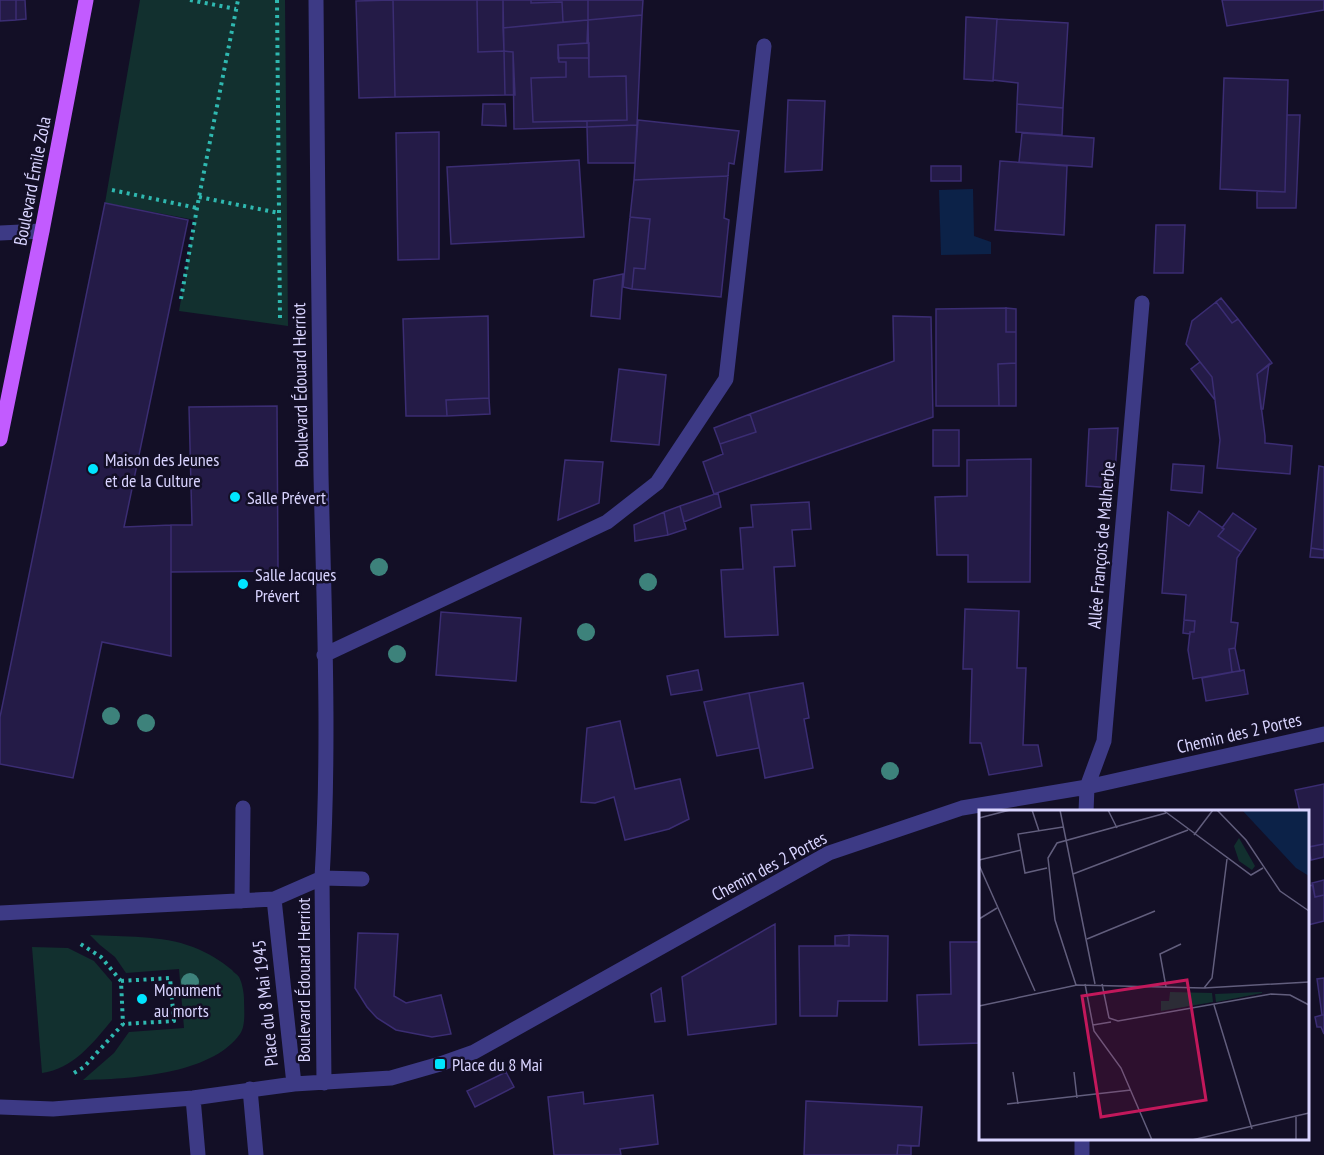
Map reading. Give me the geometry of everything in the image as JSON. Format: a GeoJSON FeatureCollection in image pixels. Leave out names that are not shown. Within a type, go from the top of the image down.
{"type":"FeatureCollection","features":[{"type":"Feature","properties":{"kind":"main road","name":"Boulevard Émile Zola"},"geometry":{"type":"LineString","coordinates":[[0,439],[86,0]]}},
{"type":"Feature","properties":{"kind":"street","name":"Boulevard Édouard Herriot"},"geometry":{"type":"LineString","coordinates":[[316,0],[326,810],[322,878],[324,1083]]}},
{"type":"Feature","properties":{"kind":"street"},"geometry":{"type":"LineString","coordinates":[[324,655],[607,522],[657,483],[726,379],[764,46]]}},
{"type":"Feature","properties":{"kind":"street"},"geometry":{"type":"LineString","coordinates":[[0,232],[42,231]]}},
{"type":"Feature","properties":{"kind":"street","name":"Allée François de Malherbe"},"geometry":{"type":"LineString","coordinates":[[1086,810],[1087,787],[1104,741],[1142,303]]}},
{"type":"Feature","properties":{"kind":"street","name":"Chemin des 2 Portes"},"geometry":{"type":"LineString","coordinates":[[294,1084],[391,1078],[474,1052],[830,853],[962,808],[1087,787],[1324,734]]}},
{"type":"Feature","properties":{"kind":"street"},"geometry":{"type":"LineString","coordinates":[[242,901],[243,808]]}},
{"type":"Feature","properties":{"kind":"street"},"geometry":{"type":"LineString","coordinates":[[322,878],[362,879]]}},
{"type":"Feature","properties":{"kind":"street","name":"Boulevard Édouard Herriot"},"geometry":{"type":"LineString","coordinates":[[274,899],[322,878]]}},
{"type":"Feature","properties":{"kind":"street"},"geometry":{"type":"LineString","coordinates":[[0,913],[274,899]]}},
{"type":"Feature","properties":{"kind":"street","name":"Place du 8 Mai 1945"},"geometry":{"type":"LineString","coordinates":[[0,1107],[53,1109],[193,1098],[294,1084],[274,899]]}},
{"type":"Feature","properties":{"kind":"street"},"geometry":{"type":"LineString","coordinates":[[250,1089],[256,1155]]}},
{"type":"Feature","properties":{"kind":"street"},"geometry":{"type":"LineString","coordinates":[[193,1098],[198,1155]]}},
{"type":"Feature","properties":{"kind":"path"},"geometry":{"type":"LineString","coordinates":[[190,0],[236,9]]}},
{"type":"Feature","properties":{"kind":"path"},"geometry":{"type":"LineString","coordinates":[[182,299],[199,196],[238,0]]}},
{"type":"Feature","properties":{"kind":"path"},"geometry":{"type":"LineString","coordinates":[[277,0],[280,319]]}},
{"type":"Feature","properties":{"kind":"path"},"geometry":{"type":"LineString","coordinates":[[112,190],[198,208]]}},
{"type":"Feature","properties":{"kind":"path"},"geometry":{"type":"LineString","coordinates":[[199,196],[279,213]]}},
{"type":"Feature","properties":{"kind":"path"},"geometry":{"type":"LineString","coordinates":[[74,940],[101,957],[121,981],[123,1024]]}},
{"type":"Feature","properties":{"kind":"path"},"geometry":{"type":"LineString","coordinates":[[69,1076],[84,1067],[123,1024],[174,1021],[170,978],[121,981]]}},
{"type":"Feature","properties":{"kind":"green space"},"geometry":{"type":"Polygon","coordinates":[[[140,0],[285,0],[288,326],[179,311],[195,220],[105,203],[140,0]]]}},
{"type":"Feature","properties":{"kind":"green space"},"geometry":{"type":"Polygon","coordinates":[[[90,935],[168,940],[209,954],[232,970],[240,979],[244,997],[244,1017],[240,1034],[227,1048],[189,1066],[145,1076],[83,1080],[114,1053],[129,1032],[184,1028],[179,969],[126,973],[115,957],[90,935]]]}},
{"type":"Feature","properties":{"kind":"green space"},"geometry":{"type":"Polygon","coordinates":[[[32,947],[68,948],[94,961],[112,982],[112,1020],[90,1046],[73,1061],[53,1071],[42,1073],[32,947]]]}},
{"type":"Feature","properties":{"kind":"water"},"geometry":{"type":"Polygon","coordinates":[[[973,189],[974,236],[991,242],[991,254],[941,255],[939,190],[973,189]]]}},
{"type":"Feature","properties":{"kind":"building"},"geometry":{"type":"Polygon","coordinates":[[[0,0],[16,0],[16,20],[0,21],[0,0]]]}},
{"type":"Feature","properties":{"kind":"building"},"geometry":{"type":"Polygon","coordinates":[[[16,0],[25,0],[26,19],[16,20],[16,0]]]}},
{"type":"Feature","properties":{"kind":"building"},"geometry":{"type":"Polygon","coordinates":[[[393,0],[477,0],[478,52],[504,51],[505,95],[395,97],[393,0]]]}},
{"type":"Feature","properties":{"kind":"building"},"geometry":{"type":"Polygon","coordinates":[[[393,0],[395,97],[359,98],[356,1],[393,0]]]}},
{"type":"Feature","properties":{"kind":"building"},"geometry":{"type":"Polygon","coordinates":[[[477,0],[503,0],[504,51],[478,52],[477,0]]]}},
{"type":"Feature","properties":{"kind":"building"},"geometry":{"type":"Polygon","coordinates":[[[503,0],[531,0],[531,3],[562,2],[563,22],[503,28],[503,0]]]}},
{"type":"Feature","properties":{"kind":"building"},"geometry":{"type":"Polygon","coordinates":[[[531,0],[588,0],[588,20],[563,22],[562,2],[531,3],[531,0]]]}},
{"type":"Feature","properties":{"kind":"building"},"geometry":{"type":"Polygon","coordinates":[[[588,0],[643,0],[642,15],[588,20],[588,0]]]}},
{"type":"Feature","properties":{"kind":"building"},"geometry":{"type":"Polygon","coordinates":[[[1222,0],[1324,0],[1324,10],[1227,26],[1222,0]]]}},
{"type":"Feature","properties":{"kind":"building"},"geometry":{"type":"Polygon","coordinates":[[[642,15],[637,125],[587,127],[587,121],[627,120],[626,76],[589,77],[588,20],[642,15]]]}},
{"type":"Feature","properties":{"kind":"building"},"geometry":{"type":"Polygon","coordinates":[[[966,17],[997,19],[993,81],[964,79],[966,17]]]}},
{"type":"Feature","properties":{"kind":"building"},"geometry":{"type":"Polygon","coordinates":[[[997,19],[1068,23],[1063,108],[1017,104],[1018,83],[993,80],[997,19]]]}},
{"type":"Feature","properties":{"kind":"building"},"geometry":{"type":"Polygon","coordinates":[[[588,20],[587,43],[558,45],[559,62],[566,62],[566,77],[531,78],[533,122],[587,121],[587,127],[514,129],[513,52],[504,51],[503,28],[588,20]]]}},
{"type":"Feature","properties":{"kind":"building"},"geometry":{"type":"Polygon","coordinates":[[[589,43],[589,58],[558,58],[558,45],[589,43]]]}},
{"type":"Feature","properties":{"kind":"building"},"geometry":{"type":"Polygon","coordinates":[[[504,51],[513,52],[515,95],[505,95],[504,51]]]}},
{"type":"Feature","properties":{"kind":"building"},"geometry":{"type":"Polygon","coordinates":[[[558,58],[589,58],[589,77],[626,76],[627,120],[533,122],[531,78],[566,77],[566,62],[559,62],[558,58]]]}},
{"type":"Feature","properties":{"kind":"building"},"geometry":{"type":"Polygon","coordinates":[[[1224,78],[1288,80],[1285,192],[1220,189],[1224,78]]]}},
{"type":"Feature","properties":{"kind":"building"},"geometry":{"type":"Polygon","coordinates":[[[788,100],[825,101],[822,170],[785,172],[788,100]]]}},
{"type":"Feature","properties":{"kind":"building"},"geometry":{"type":"Polygon","coordinates":[[[483,104],[505,104],[506,126],[482,125],[483,104]]]}},
{"type":"Feature","properties":{"kind":"building"},"geometry":{"type":"Polygon","coordinates":[[[1017,104],[1063,108],[1062,135],[1016,132],[1017,104]]]}},
{"type":"Feature","properties":{"kind":"building"},"geometry":{"type":"Polygon","coordinates":[[[1287,115],[1300,115],[1296,208],[1257,208],[1257,191],[1285,192],[1287,115]]]}},
{"type":"Feature","properties":{"kind":"building"},"geometry":{"type":"Polygon","coordinates":[[[638,120],[739,131],[734,164],[729,163],[728,176],[634,180],[638,120]]]}},
{"type":"Feature","properties":{"kind":"building"},"geometry":{"type":"Polygon","coordinates":[[[637,125],[635,163],[588,163],[587,127],[637,125]]]}},
{"type":"Feature","properties":{"kind":"building"},"geometry":{"type":"Polygon","coordinates":[[[439,132],[439,259],[398,260],[396,133],[439,132]]]}},
{"type":"Feature","properties":{"kind":"building"},"geometry":{"type":"Polygon","coordinates":[[[1022,133],[1094,138],[1092,167],[1019,162],[1022,133]]]}},
{"type":"Feature","properties":{"kind":"building"},"geometry":{"type":"Polygon","coordinates":[[[579,160],[584,237],[451,244],[447,167],[579,160]]]}},
{"type":"Feature","properties":{"kind":"building"},"geometry":{"type":"Polygon","coordinates":[[[1000,161],[1067,166],[1064,235],[995,230],[1000,161]]]}},
{"type":"Feature","properties":{"kind":"building"},"geometry":{"type":"Polygon","coordinates":[[[931,166],[961,166],[961,181],[931,181],[931,166]]]}},
{"type":"Feature","properties":{"kind":"building"},"geometry":{"type":"Polygon","coordinates":[[[728,176],[724,218],[729,220],[721,297],[632,289],[634,268],[645,269],[650,219],[630,217],[634,180],[728,176]]]}},
{"type":"Feature","properties":{"kind":"building","name":"Maison des Jeunes et de la Culture"},"geometry":{"type":"Polygon","coordinates":[[[105,203],[188,220],[124,527],[171,525],[171,656],[102,642],[73,778],[0,764],[0,717],[105,203]]]}},
{"type":"Feature","properties":{"kind":"building"},"geometry":{"type":"Polygon","coordinates":[[[630,217],[650,219],[645,269],[634,268],[632,289],[623,287],[630,217]]]}},
{"type":"Feature","properties":{"kind":"building"},"geometry":{"type":"Polygon","coordinates":[[[1156,225],[1185,225],[1183,273],[1154,273],[1156,225]]]}},
{"type":"Feature","properties":{"kind":"building"},"geometry":{"type":"Polygon","coordinates":[[[623,274],[620,319],[591,316],[594,280],[623,274]]]}},
{"type":"Feature","properties":{"kind":"building"},"geometry":{"type":"Polygon","coordinates":[[[1221,298],[1238,319],[1232,323],[1216,302],[1221,298]]]}},
{"type":"Feature","properties":{"kind":"building"},"geometry":{"type":"Polygon","coordinates":[[[1216,302],[1232,323],[1238,319],[1272,363],[1257,374],[1265,443],[1292,446],[1290,474],[1217,468],[1220,440],[1212,377],[1186,344],[1192,321],[1216,302]]]}},
{"type":"Feature","properties":{"kind":"building"},"geometry":{"type":"Polygon","coordinates":[[[1006,308],[1016,309],[1016,332],[1006,332],[1006,308]]]}},
{"type":"Feature","properties":{"kind":"building"},"geometry":{"type":"Polygon","coordinates":[[[1006,308],[1006,332],[1016,332],[1016,363],[998,364],[999,406],[936,406],[936,309],[1006,308]]]}},
{"type":"Feature","properties":{"kind":"building"},"geometry":{"type":"Polygon","coordinates":[[[488,316],[489,398],[446,400],[447,416],[406,416],[403,319],[488,316]]]}},
{"type":"Feature","properties":{"kind":"building"},"geometry":{"type":"Polygon","coordinates":[[[893,316],[931,317],[933,417],[714,494],[703,462],[723,454],[720,444],[756,432],[750,414],[894,361],[893,316]]]}},
{"type":"Feature","properties":{"kind":"building"},"geometry":{"type":"Polygon","coordinates":[[[1200,362],[1212,377],[1215,400],[1191,369],[1200,362]]]}},
{"type":"Feature","properties":{"kind":"building"},"geometry":{"type":"Polygon","coordinates":[[[1016,363],[1016,406],[999,406],[998,364],[1016,363]]]}},
{"type":"Feature","properties":{"kind":"building"},"geometry":{"type":"Polygon","coordinates":[[[1269,364],[1263,409],[1261,409],[1257,374],[1269,364]]]}},
{"type":"Feature","properties":{"kind":"building"},"geometry":{"type":"Polygon","coordinates":[[[619,369],[666,375],[659,445],[611,441],[619,369]]]}},
{"type":"Feature","properties":{"kind":"building"},"geometry":{"type":"Polygon","coordinates":[[[489,398],[490,414],[447,416],[446,400],[489,398]]]}},
{"type":"Feature","properties":{"kind":"building","name":"Salle Prévert"},"geometry":{"type":"Polygon","coordinates":[[[277,406],[278,571],[171,572],[171,525],[192,525],[189,407],[277,406]]]}},
{"type":"Feature","properties":{"kind":"building"},"geometry":{"type":"Polygon","coordinates":[[[750,414],[756,432],[720,444],[714,428],[750,414]]]}},
{"type":"Feature","properties":{"kind":"building"},"geometry":{"type":"Polygon","coordinates":[[[1118,428],[1114,488],[1086,486],[1089,429],[1118,428]]]}},
{"type":"Feature","properties":{"kind":"building"},"geometry":{"type":"Polygon","coordinates":[[[933,430],[959,430],[959,466],[933,466],[933,430]]]}},
{"type":"Feature","properties":{"kind":"building"},"geometry":{"type":"Polygon","coordinates":[[[1031,459],[1030,582],[968,582],[968,555],[937,555],[935,497],[967,496],[967,460],[1031,459]]]}},
{"type":"Feature","properties":{"kind":"building"},"geometry":{"type":"Polygon","coordinates":[[[565,460],[603,462],[599,503],[558,520],[565,460]]]}},
{"type":"Feature","properties":{"kind":"building"},"geometry":{"type":"Polygon","coordinates":[[[1173,464],[1204,466],[1202,493],[1171,490],[1173,464]]]}},
{"type":"Feature","properties":{"kind":"building"},"geometry":{"type":"Polygon","coordinates":[[[1319,466],[1324,467],[1324,550],[1311,548],[1319,466]]]}},
{"type":"Feature","properties":{"kind":"building"},"geometry":{"type":"Polygon","coordinates":[[[718,493],[721,507],[684,522],[680,506],[718,493]]]}},
{"type":"Feature","properties":{"kind":"building"},"geometry":{"type":"Polygon","coordinates":[[[809,502],[811,529],[792,530],[795,566],[774,567],[778,635],[725,637],[721,570],[743,569],[740,528],[753,527],[751,505],[809,502]]]}},
{"type":"Feature","properties":{"kind":"building"},"geometry":{"type":"Polygon","coordinates":[[[680,506],[686,529],[668,535],[664,512],[680,506]]]}},
{"type":"Feature","properties":{"kind":"building"},"geometry":{"type":"Polygon","coordinates":[[[1199,511],[1224,529],[1218,536],[1241,552],[1237,558],[1231,622],[1238,623],[1235,648],[1229,649],[1232,672],[1193,679],[1188,650],[1190,632],[1194,632],[1195,621],[1184,620],[1186,595],[1162,593],[1168,512],[1189,526],[1199,511]]]}},
{"type":"Feature","properties":{"kind":"building"},"geometry":{"type":"Polygon","coordinates":[[[664,512],[668,535],[635,541],[634,525],[664,512]]]}},
{"type":"Feature","properties":{"kind":"building"},"geometry":{"type":"Polygon","coordinates":[[[1233,513],[1256,529],[1241,552],[1218,536],[1233,513]]]}},
{"type":"Feature","properties":{"kind":"building"},"geometry":{"type":"Polygon","coordinates":[[[1311,548],[1324,550],[1324,558],[1310,557],[1311,548]]]}},
{"type":"Feature","properties":{"kind":"building"},"geometry":{"type":"Polygon","coordinates":[[[965,609],[1019,611],[1017,668],[1026,668],[1023,745],[1038,745],[1042,766],[989,775],[981,743],[970,743],[972,669],[963,669],[965,609]]]}},
{"type":"Feature","properties":{"kind":"building"},"geometry":{"type":"Polygon","coordinates":[[[441,612],[521,618],[516,681],[436,675],[441,612]]]}},
{"type":"Feature","properties":{"kind":"building"},"geometry":{"type":"Polygon","coordinates":[[[1184,620],[1195,621],[1194,632],[1183,633],[1184,620]]]}},
{"type":"Feature","properties":{"kind":"building"},"geometry":{"type":"Polygon","coordinates":[[[1235,648],[1240,671],[1232,672],[1229,649],[1235,648]]]}},
{"type":"Feature","properties":{"kind":"building"},"geometry":{"type":"Polygon","coordinates":[[[698,670],[702,690],[671,695],[667,676],[698,670]]]}},
{"type":"Feature","properties":{"kind":"building"},"geometry":{"type":"Polygon","coordinates":[[[1244,670],[1248,694],[1206,701],[1202,678],[1244,670]]]}},
{"type":"Feature","properties":{"kind":"building"},"geometry":{"type":"Polygon","coordinates":[[[803,683],[809,718],[804,719],[813,768],[765,778],[749,693],[803,683]]]}},
{"type":"Feature","properties":{"kind":"building"},"geometry":{"type":"Polygon","coordinates":[[[749,693],[759,748],[717,756],[704,702],[749,693]]]}},
{"type":"Feature","properties":{"kind":"building"},"geometry":{"type":"Polygon","coordinates":[[[620,721],[635,789],[680,779],[689,819],[669,829],[625,840],[614,797],[595,803],[581,802],[587,728],[620,721]]]}},
{"type":"Feature","properties":{"kind":"building"},"geometry":{"type":"Polygon","coordinates":[[[1324,784],[1324,844],[1309,847],[1309,810],[1300,810],[1295,790],[1324,784]]]}},
{"type":"Feature","properties":{"kind":"building"},"geometry":{"type":"Polygon","coordinates":[[[1324,844],[1324,857],[1311,860],[1309,847],[1324,844]]]}},
{"type":"Feature","properties":{"kind":"building"},"geometry":{"type":"Polygon","coordinates":[[[1324,880],[1324,895],[1315,897],[1312,883],[1324,880]]]}},
{"type":"Feature","properties":{"kind":"building"},"geometry":{"type":"Polygon","coordinates":[[[1313,885],[1315,897],[1324,895],[1324,921],[1309,925],[1309,886],[1313,885]]]}},
{"type":"Feature","properties":{"kind":"building"},"geometry":{"type":"Polygon","coordinates":[[[775,924],[776,1024],[688,1035],[682,977],[775,924]]]}},
{"type":"Feature","properties":{"kind":"building"},"geometry":{"type":"Polygon","coordinates":[[[358,933],[398,934],[394,996],[406,1003],[441,995],[451,1034],[432,1037],[396,1030],[377,1018],[355,988],[358,933]]]}},
{"type":"Feature","properties":{"kind":"building"},"geometry":{"type":"Polygon","coordinates":[[[849,935],[849,946],[835,945],[835,936],[849,935]]]}},
{"type":"Feature","properties":{"kind":"building"},"geometry":{"type":"Polygon","coordinates":[[[849,935],[888,936],[887,1001],[838,1001],[837,1016],[800,1016],[799,946],[849,946],[849,935]]]}},
{"type":"Feature","properties":{"kind":"building"},"geometry":{"type":"Polygon","coordinates":[[[950,942],[979,942],[979,1043],[919,1045],[917,995],[951,994],[950,942]]]}},
{"type":"Feature","properties":{"kind":"building"},"geometry":{"type":"Polygon","coordinates":[[[1324,978],[1324,1015],[1322,1015],[1317,979],[1324,978]]]}},
{"type":"Feature","properties":{"kind":"building"},"geometry":{"type":"Polygon","coordinates":[[[661,988],[665,1021],[655,1022],[651,994],[661,988]]]}},
{"type":"Feature","properties":{"kind":"building"},"geometry":{"type":"Polygon","coordinates":[[[1324,1015],[1324,1034],[1321,1027],[1317,1027],[1315,1017],[1324,1015]]]}},
{"type":"Feature","properties":{"kind":"building"},"geometry":{"type":"Polygon","coordinates":[[[506,1072],[514,1087],[475,1107],[467,1091],[506,1072]]]}},
{"type":"Feature","properties":{"kind":"building"},"geometry":{"type":"Polygon","coordinates":[[[583,1092],[584,1104],[653,1095],[658,1144],[620,1149],[621,1155],[554,1155],[548,1097],[583,1092]]]}},
{"type":"Feature","properties":{"kind":"building"},"geometry":{"type":"Polygon","coordinates":[[[806,1101],[922,1107],[919,1146],[898,1145],[897,1155],[804,1155],[806,1101]]]}},
{"type":"Feature","properties":{"kind":"building"},"geometry":{"type":"Polygon","coordinates":[[[898,1145],[911,1146],[911,1155],[897,1155],[898,1145]]]}},
{"type":"Feature","properties":{"kind":"place","name":"Maison des Jeunes et de la Culture"},"geometry":{"type":"Point","coordinates":[93,469]}},
{"type":"Feature","properties":{"kind":"place","name":"Salle Prévert"},"geometry":{"type":"Point","coordinates":[235,497]}},
{"type":"Feature","properties":{"kind":"place","name":"Salle Jacques Prévert"},"geometry":{"type":"Point","coordinates":[243,584]}},
{"type":"Feature","properties":{"kind":"place","name":"Monument au morts"},"geometry":{"type":"Point","coordinates":[142,999]}},
{"type":"Feature","properties":{"kind":"place","name":"Place du 8 Mai"},"geometry":{"type":"Point","coordinates":[440,1064]}}]}
